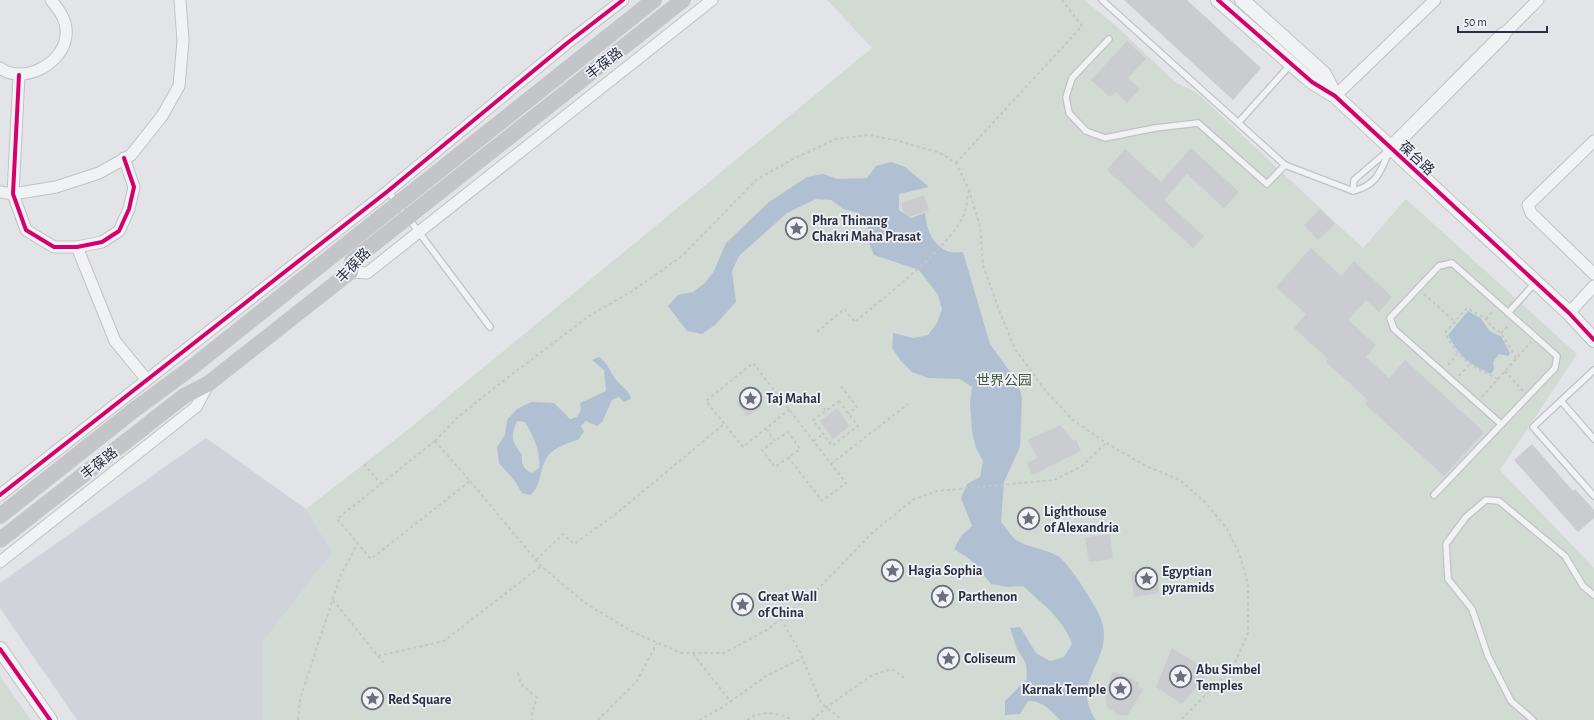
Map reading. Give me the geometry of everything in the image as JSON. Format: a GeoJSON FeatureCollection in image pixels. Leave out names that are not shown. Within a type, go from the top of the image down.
{"type":"FeatureCollection","features":[{"type":"Feature","properties":{"kind":"main road","name":"丰葆路"},"geometry":{"type":"LineString","coordinates":[[0,540],[184,396],[209,383],[350,272],[352,261],[402,211],[654,0]]}},
{"type":"Feature","properties":{"kind":"main road","name":"丰葆路"},"geometry":{"type":"LineString","coordinates":[[0,516],[134,410],[683,0]]}},
{"type":"Feature","properties":{"kind":"street"},"geometry":{"type":"LineString","coordinates":[[0,68],[7,73],[19,75],[40,70],[60,52],[66,35],[62,13],[51,0]]}},
{"type":"Feature","properties":{"kind":"street"},"geometry":{"type":"LineString","coordinates":[[0,192],[13,194],[63,185],[99,173],[131,155],[162,116],[178,86],[183,41],[180,0]]}},
{"type":"Feature","properties":{"kind":"street"},"geometry":{"type":"LineString","coordinates":[[0,495],[146,379],[388,191],[566,44],[623,0]]}},
{"type":"Feature","properties":{"kind":"street"},"geometry":{"type":"LineString","coordinates":[[350,272],[367,273],[712,0]]}},
{"type":"Feature","properties":{"kind":"street","name":"葆台路"},"geometry":{"type":"LineString","coordinates":[[1218,0],[1312,82],[1336,96],[1390,149],[1569,313],[1594,340]]}},
{"type":"Feature","properties":{"kind":"street","name":"葆台路"},"geometry":{"type":"LineString","coordinates":[[1242,0],[1324,74],[1336,96]]}},
{"type":"Feature","properties":{"kind":"street"},"geometry":{"type":"LineString","coordinates":[[1336,96],[1435,0]]}},
{"type":"Feature","properties":{"kind":"street"},"geometry":{"type":"LineString","coordinates":[[1503,35],[1538,0]]}},
{"type":"Feature","properties":{"kind":"street","name":"葆台路"},"geometry":{"type":"LineString","coordinates":[[1390,149],[1503,35]]}},
{"type":"Feature","properties":{"kind":"street"},"geometry":{"type":"LineString","coordinates":[[19,75],[13,194],[26,230],[54,247],[77,247],[102,242],[119,231],[129,209],[134,187],[124,158]]}},
{"type":"Feature","properties":{"kind":"street"},"geometry":{"type":"LineString","coordinates":[[1594,141],[1528,205],[1530,213],[1594,274]]}},
{"type":"Feature","properties":{"kind":"street"},"geometry":{"type":"LineString","coordinates":[[77,247],[115,341],[146,379]]}},
{"type":"Feature","properties":{"kind":"street"},"geometry":{"type":"LineString","coordinates":[[1569,313],[1594,286]]}},
{"type":"Feature","properties":{"kind":"street"},"geometry":{"type":"LineString","coordinates":[[0,562],[196,406],[209,383]]}},
{"type":"Feature","properties":{"kind":"street"},"geometry":{"type":"LineString","coordinates":[[0,649],[50,720]]}},
{"type":"Feature","properties":{"kind":"lane"},"geometry":{"type":"LineString","coordinates":[[1102,0],[1285,164],[1353,191],[1365,188],[1378,177],[1390,149]]}},
{"type":"Feature","properties":{"kind":"lane"},"geometry":{"type":"LineString","coordinates":[[1109,38],[1072,78],[1066,97],[1069,113],[1086,131],[1105,138],[1155,128],[1198,123],[1267,184],[1285,164]]}},
{"type":"Feature","properties":{"kind":"lane"},"geometry":{"type":"LineString","coordinates":[[1238,123],[1291,64]]}},
{"type":"Feature","properties":{"kind":"lane"},"geometry":{"type":"LineString","coordinates":[[1353,191],[1354,180],[1390,149]]}},
{"type":"Feature","properties":{"kind":"lane"},"geometry":{"type":"LineString","coordinates":[[388,191],[490,328]]}},
{"type":"Feature","properties":{"kind":"lane"},"geometry":{"type":"LineString","coordinates":[[1434,495],[1555,368],[1557,356],[1452,264],[1439,266],[1390,318],[1394,329],[1501,424]]}},
{"type":"Feature","properties":{"kind":"lane"},"geometry":{"type":"LineString","coordinates":[[1508,313],[1535,283]]}},
{"type":"Feature","properties":{"kind":"lane"},"geometry":{"type":"LineString","coordinates":[[1594,370],[1533,427],[1594,496]]}},
{"type":"Feature","properties":{"kind":"lane"},"geometry":{"type":"LineString","coordinates":[[1561,401],[1594,439]]}},
{"type":"Feature","properties":{"kind":"lane"},"geometry":{"type":"LineString","coordinates":[[1533,720],[1512,701],[1488,656],[1472,609],[1448,580],[1446,544],[1466,517],[1486,500],[1499,501],[1565,556],[1583,586],[1594,595]]}},
{"type":"Feature","properties":{"kind":"path"},"geometry":{"type":"LineString","coordinates":[[956,163],[1082,26],[1062,0]]}},
{"type":"Feature","properties":{"kind":"path"},"geometry":{"type":"LineString","coordinates":[[470,481],[371,559],[337,519],[435,441],[457,418],[494,388],[589,316],[631,292],[682,256],[756,180],[795,158],[836,139],[869,135],[898,141],[940,154],[956,163],[969,190],[980,226],[983,266],[999,310],[1015,349],[1045,390],[1072,419],[1106,443],[1146,466],[1180,480],[1206,503],[1227,529],[1239,553],[1248,584],[1248,633],[1233,666],[1180,720]]}},
{"type":"Feature","properties":{"kind":"path"},"geometry":{"type":"LineString","coordinates":[[817,332],[844,309],[855,322],[910,275],[950,237],[964,214],[969,190]]}},
{"type":"Feature","properties":{"kind":"path"},"geometry":{"type":"LineString","coordinates":[[1418,288],[1455,322]]}},
{"type":"Feature","properties":{"kind":"path"},"geometry":{"type":"LineString","coordinates":[[1498,379],[1469,365],[1457,354],[1445,333],[1466,308],[1486,319],[1492,328],[1501,333],[1516,358]]}},
{"type":"Feature","properties":{"kind":"path"},"geometry":{"type":"LineString","coordinates":[[1477,403],[1535,337]]}},
{"type":"Feature","properties":{"kind":"path"},"geometry":{"type":"LineString","coordinates":[[1442,372],[1457,354]]}},
{"type":"Feature","properties":{"kind":"path"},"geometry":{"type":"LineString","coordinates":[[788,457],[822,501],[846,483],[790,409],[753,363],[706,401],[743,448],[790,409]]}},
{"type":"Feature","properties":{"kind":"path"},"geometry":{"type":"LineString","coordinates":[[1454,382],[1469,365]]}},
{"type":"Feature","properties":{"kind":"path"},"geometry":{"type":"LineString","coordinates":[[1505,371],[1528,397]]}},
{"type":"Feature","properties":{"kind":"path"},"geometry":{"type":"LineString","coordinates":[[841,386],[857,407],[848,414]]}},
{"type":"Feature","properties":{"kind":"path"},"geometry":{"type":"LineString","coordinates":[[839,401],[858,426],[832,446],[813,420],[826,411],[839,401]]}},
{"type":"Feature","properties":{"kind":"path"},"geometry":{"type":"LineString","coordinates":[[820,403],[826,411]]}},
{"type":"Feature","properties":{"kind":"path"},"geometry":{"type":"LineString","coordinates":[[831,464],[908,404]]}},
{"type":"Feature","properties":{"kind":"path"},"geometry":{"type":"LineString","coordinates":[[536,560],[563,534],[574,544],[580,540],[617,513],[724,424]]}},
{"type":"Feature","properties":{"kind":"path"},"geometry":{"type":"LineString","coordinates":[[766,429],[775,441]]}},
{"type":"Feature","properties":{"kind":"path"},"geometry":{"type":"LineString","coordinates":[[788,432],[800,449],[775,467],[762,450],[775,441],[788,432]]}},
{"type":"Feature","properties":{"kind":"path"},"geometry":{"type":"LineString","coordinates":[[814,441],[823,434]]}},
{"type":"Feature","properties":{"kind":"path"},"geometry":{"type":"LineString","coordinates":[[435,441],[541,566],[586,603],[633,632],[681,653],[724,653],[767,630],[816,591],[872,533],[914,498],[938,491],[1054,480],[1082,466],[1106,443]]}},
{"type":"Feature","properties":{"kind":"path"},"geometry":{"type":"LineString","coordinates":[[364,464],[381,484]]}},
{"type":"Feature","properties":{"kind":"path"},"geometry":{"type":"LineString","coordinates":[[298,720],[300,699],[341,574],[358,543]]}},
{"type":"Feature","properties":{"kind":"path"},"geometry":{"type":"LineString","coordinates":[[378,656],[444,641],[541,566]]}},
{"type":"Feature","properties":{"kind":"path"},"geometry":{"type":"LineString","coordinates":[[333,600],[386,665]]}},
{"type":"Feature","properties":{"kind":"path"},"geometry":{"type":"LineString","coordinates":[[781,618],[803,658],[821,703],[842,720]]}},
{"type":"Feature","properties":{"kind":"path"},"geometry":{"type":"LineString","coordinates":[[598,720],[637,682],[657,643]]}},
{"type":"Feature","properties":{"kind":"path"},"geometry":{"type":"LineString","coordinates":[[693,653],[730,702]]}},
{"type":"Feature","properties":{"kind":"path"},"geometry":{"type":"LineString","coordinates":[[699,720],[730,702],[766,676],[803,658]]}},
{"type":"Feature","properties":{"kind":"path"},"geometry":{"type":"LineString","coordinates":[[812,720],[827,707],[872,675],[892,669],[907,680]]}},
{"type":"Feature","properties":{"kind":"path"},"geometry":{"type":"LineString","coordinates":[[518,673],[521,684],[537,698],[532,713],[532,720]]}},
{"type":"Feature","properties":{"kind":"path"},"geometry":{"type":"LineString","coordinates":[[747,720],[753,716],[766,713],[780,714],[792,720]]}},
{"type":"Feature","properties":{"kind":"shaded area"},"geometry":{"type":"Polygon","coordinates":[[[206,438],[306,509],[333,552],[263,642],[263,720],[77,720],[0,608],[0,583],[206,438]]]}},
{"type":"Feature","properties":{"kind":"green space","name":"世界公园"},"geometry":{"type":"Polygon","coordinates":[[[827,0],[1084,0],[1114,24],[1175,82],[1197,93],[1363,248],[1406,199],[1577,354],[1500,470],[1594,568],[1594,720],[263,720],[263,642],[333,552],[306,509],[405,432],[872,48],[827,0]]]}},
{"type":"Feature","properties":{"kind":"green space"},"geometry":{"type":"Polygon","coordinates":[[[0,676],[31,720],[0,720],[0,676]]]}},
{"type":"Feature","properties":{"kind":"water"},"geometry":{"type":"Polygon","coordinates":[[[891,162],[905,167],[929,187],[899,194],[899,210],[911,218],[925,213],[927,225],[937,244],[949,252],[963,252],[990,344],[1018,383],[1022,398],[1020,447],[1004,482],[1001,522],[1019,542],[1058,556],[1063,560],[1082,585],[1101,619],[1104,633],[1103,646],[1089,681],[1087,693],[1089,706],[1096,720],[1060,720],[1046,706],[1033,701],[1028,701],[1020,714],[1005,715],[1005,701],[1027,679],[1026,664],[1017,649],[1010,628],[1020,627],[1036,653],[1050,661],[1064,657],[1072,644],[1058,619],[1023,586],[1007,587],[991,584],[971,560],[954,549],[961,536],[972,526],[961,498],[967,484],[980,477],[983,461],[976,448],[972,432],[970,402],[972,387],[960,379],[928,378],[912,372],[901,361],[892,348],[893,333],[913,338],[928,335],[937,323],[942,309],[938,295],[919,270],[874,255],[868,240],[868,226],[859,213],[843,209],[831,200],[816,199],[787,213],[739,256],[732,271],[736,302],[715,325],[702,334],[687,331],[668,306],[678,295],[693,292],[705,283],[714,271],[726,243],[769,202],[807,177],[823,174],[838,179],[867,178],[876,166],[891,162]]]}},
{"type":"Feature","properties":{"kind":"water"},"geometry":{"type":"Polygon","coordinates":[[[1468,311],[1481,319],[1491,332],[1501,336],[1510,353],[1508,356],[1499,354],[1493,362],[1494,369],[1491,374],[1477,367],[1466,359],[1448,335],[1468,311]]]}},
{"type":"Feature","properties":{"kind":"water"},"geometry":{"type":"Polygon","coordinates":[[[599,357],[602,359],[615,379],[628,392],[631,399],[624,402],[619,397],[612,400],[602,422],[597,426],[586,421],[581,426],[584,432],[578,440],[559,447],[547,457],[534,492],[530,495],[522,493],[514,480],[499,463],[497,447],[505,435],[507,420],[517,409],[531,402],[554,403],[570,419],[577,417],[581,410],[580,403],[606,391],[604,370],[592,360],[599,357]],[[517,421],[513,432],[513,439],[522,455],[524,466],[532,473],[539,468],[539,456],[531,432],[525,422],[517,421]]]}},
{"type":"Feature","properties":{"kind":"building"},"geometry":{"type":"Polygon","coordinates":[[[1124,0],[1187,0],[1261,68],[1233,100],[1124,0]]]}},
{"type":"Feature","properties":{"kind":"building"},"geometry":{"type":"Polygon","coordinates":[[[1127,41],[1146,59],[1128,78],[1140,89],[1127,103],[1116,92],[1110,97],[1091,80],[1127,41]]]}},
{"type":"Feature","properties":{"kind":"building"},"geometry":{"type":"Polygon","coordinates":[[[1191,148],[1239,192],[1224,208],[1187,174],[1164,200],[1204,236],[1193,248],[1107,170],[1125,149],[1161,182],[1191,148]]]}},
{"type":"Feature","properties":{"kind":"building"},"geometry":{"type":"Polygon","coordinates":[[[924,195],[929,210],[909,217],[905,214],[902,209],[902,203],[924,195]]]}},
{"type":"Feature","properties":{"kind":"building"},"geometry":{"type":"Polygon","coordinates":[[[1320,209],[1335,224],[1318,240],[1304,225],[1320,209]]]}},
{"type":"Feature","properties":{"kind":"building"},"geometry":{"type":"Polygon","coordinates":[[[1311,248],[1341,276],[1354,261],[1392,297],[1379,312],[1366,300],[1348,320],[1376,345],[1366,357],[1389,378],[1405,360],[1484,432],[1444,476],[1365,404],[1368,400],[1326,362],[1328,359],[1294,328],[1306,314],[1276,287],[1311,248]]]}},
{"type":"Feature","properties":{"kind":"building"},"geometry":{"type":"Polygon","coordinates":[[[751,393],[761,407],[747,417],[737,403],[751,393]]]}},
{"type":"Feature","properties":{"kind":"building"},"geometry":{"type":"Polygon","coordinates":[[[837,408],[850,426],[833,439],[820,421],[837,408]]]}},
{"type":"Feature","properties":{"kind":"building"},"geometry":{"type":"Polygon","coordinates":[[[1060,425],[1074,441],[1076,440],[1081,451],[1032,475],[1027,463],[1037,458],[1028,440],[1060,425]]]}},
{"type":"Feature","properties":{"kind":"building"},"geometry":{"type":"Polygon","coordinates":[[[1532,444],[1573,491],[1575,489],[1594,510],[1594,518],[1578,532],[1514,460],[1532,444]]]}},
{"type":"Feature","properties":{"kind":"building"},"geometry":{"type":"Polygon","coordinates":[[[1110,534],[1113,559],[1089,562],[1085,538],[1110,534]]]}},
{"type":"Feature","properties":{"kind":"building"},"geometry":{"type":"Polygon","coordinates":[[[1155,568],[1159,593],[1134,597],[1131,572],[1155,568]]]}},
{"type":"Feature","properties":{"kind":"building"},"geometry":{"type":"Polygon","coordinates":[[[1172,648],[1210,671],[1182,704],[1156,687],[1172,648]]]}},
{"type":"Feature","properties":{"kind":"building"},"geometry":{"type":"Polygon","coordinates":[[[1113,671],[1139,682],[1138,687],[1144,689],[1127,716],[1119,715],[1107,707],[1105,694],[1113,671]]]}},
{"type":"Feature","properties":{"kind":"cycle path"},"geometry":{"type":"LineString","coordinates":[[0,495],[388,191],[566,44],[623,0]]}},
{"type":"Feature","properties":{"kind":"cycle path"},"geometry":{"type":"LineString","coordinates":[[1218,0],[1312,82],[1335,96],[1569,313],[1594,340]]}},
{"type":"Feature","properties":{"kind":"cycle path"},"geometry":{"type":"LineString","coordinates":[[19,75],[13,194],[26,230],[54,247],[77,247],[102,242],[119,231],[129,209],[134,187],[124,158]]}},
{"type":"Feature","properties":{"kind":"cycle path"},"geometry":{"type":"LineString","coordinates":[[0,649],[50,720]]}},
{"type":"Feature","properties":{"kind":"place","name":"Phra Thinang Chakri Maha Prasat"},"geometry":{"type":"Point","coordinates":[797,228]}},
{"type":"Feature","properties":{"kind":"place","name":"Taj Mahal"},"geometry":{"type":"Point","coordinates":[750,398]}},
{"type":"Feature","properties":{"kind":"place","name":"Lighthouse of Alexandria"},"geometry":{"type":"Point","coordinates":[1029,519]}},
{"type":"Feature","properties":{"kind":"place","name":"Hagia Sophia"},"geometry":{"type":"Point","coordinates":[893,570]}},
{"type":"Feature","properties":{"kind":"place","name":"Egyptian pyramids"},"geometry":{"type":"Point","coordinates":[1146,579]}},
{"type":"Feature","properties":{"kind":"place","name":"Parthenon"},"geometry":{"type":"Point","coordinates":[942,596]}},
{"type":"Feature","properties":{"kind":"place","name":"Great Wall of China"},"geometry":{"type":"Point","coordinates":[743,604]}},
{"type":"Feature","properties":{"kind":"place","name":"Coliseum"},"geometry":{"type":"Point","coordinates":[949,658]}},
{"type":"Feature","properties":{"kind":"place","name":"Abu Simbel Temples"},"geometry":{"type":"Point","coordinates":[1180,677]}},
{"type":"Feature","properties":{"kind":"place","name":"Karnak Temple"},"geometry":{"type":"Point","coordinates":[1121,689]}},
{"type":"Feature","properties":{"kind":"place","name":"Red Square"},"geometry":{"type":"Point","coordinates":[372,699]}}]}
